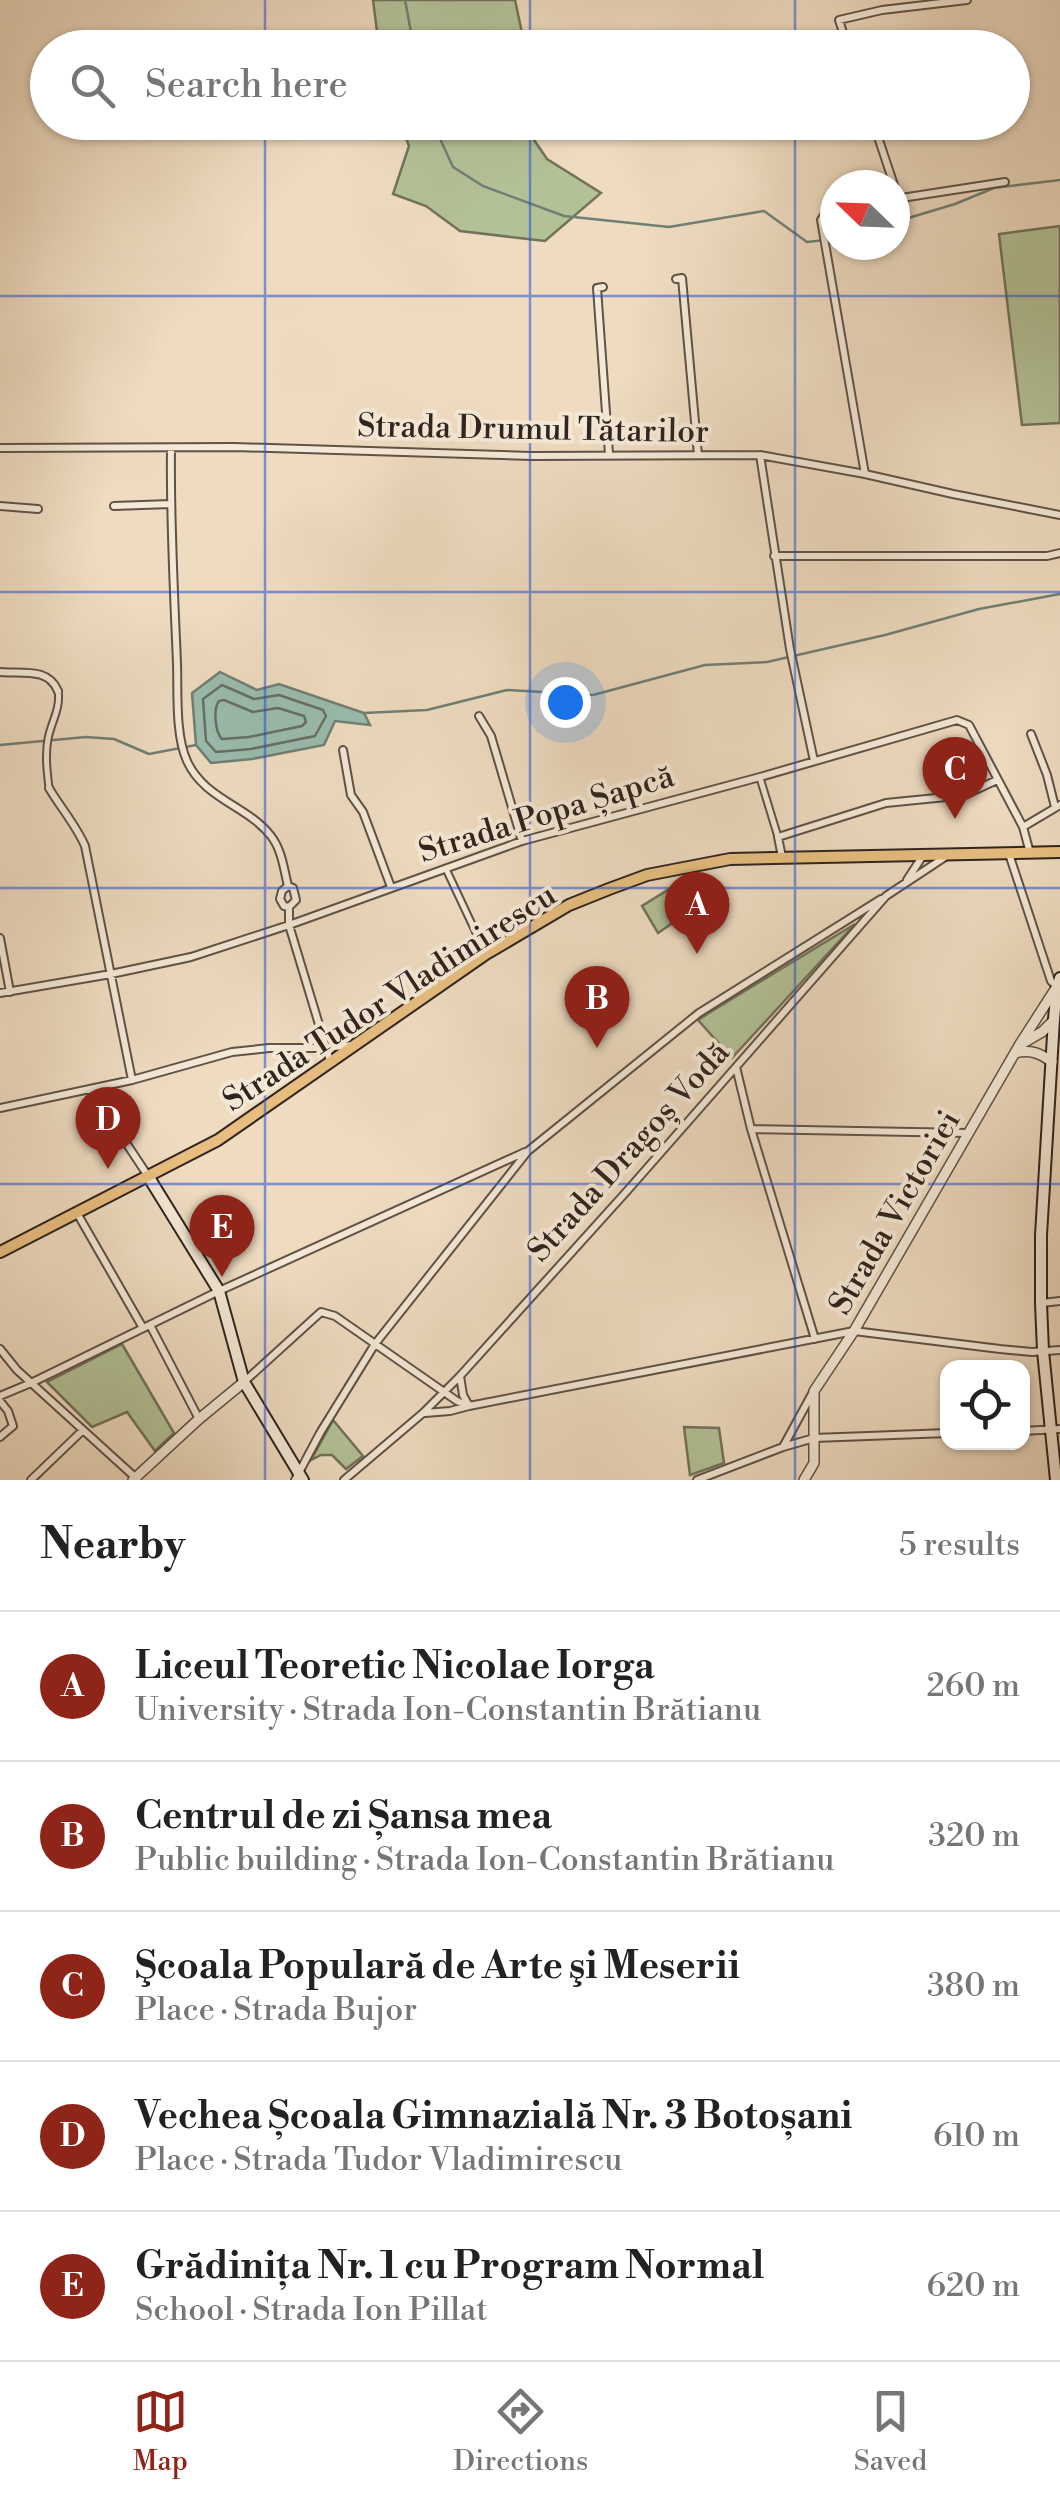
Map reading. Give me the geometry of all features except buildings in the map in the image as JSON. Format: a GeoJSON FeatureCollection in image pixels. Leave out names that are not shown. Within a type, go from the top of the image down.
{"type":"FeatureCollection","features":[{"type":"Feature","properties":{"kind":"main road","name":"Strada Tudor Vladimirescu"},"geometry":{"type":"LineString","coordinates":[[0,1252],[218,1140],[486,954],[569,906],[647,875],[730,859],[1060,852]]}},
{"type":"Feature","properties":{"kind":"main road"},"geometry":{"type":"LineString","coordinates":[[1056,1480],[1055,1430],[1043,1352],[1041,1235],[1047,1116],[1056,1061],[1054,1019],[1058,982]]}},
{"type":"Feature","properties":{"kind":"main road"},"geometry":{"type":"LineString","coordinates":[[148,1176],[219,1290],[244,1382],[299,1478]]}},
{"type":"Feature","properties":{"kind":"street"},"geometry":{"type":"LineString","coordinates":[[842,30],[839,20],[882,10],[967,0]]}},
{"type":"Feature","properties":{"kind":"street"},"geometry":{"type":"LineString","coordinates":[[879,140],[889,170]]}},
{"type":"Feature","properties":{"kind":"street"},"geometry":{"type":"LineString","coordinates":[[910,197],[1005,182]]}},
{"type":"Feature","properties":{"kind":"street"},"geometry":{"type":"LineString","coordinates":[[828,260],[865,474]]}},
{"type":"Feature","properties":{"kind":"street"},"geometry":{"type":"LineString","coordinates":[[676,279],[682,278],[683,284],[698,455]]}},
{"type":"Feature","properties":{"kind":"street"},"geometry":{"type":"LineString","coordinates":[[604,288],[597,288],[609,454]]}},
{"type":"Feature","properties":{"kind":"street","name":"Strada Drumul Tătarilor"},"geometry":{"type":"LineString","coordinates":[[0,448],[760,456],[1060,515]]}},
{"type":"Feature","properties":{"kind":"street"},"geometry":{"type":"LineString","coordinates":[[170,448],[181,740],[185,758],[198,780],[271,836],[279,850],[288,886],[296,900],[289,907],[290,925],[330,1062]]}},
{"type":"Feature","properties":{"kind":"street"},"geometry":{"type":"LineString","coordinates":[[760,456],[790,648],[814,761]]}},
{"type":"Feature","properties":{"kind":"street"},"geometry":{"type":"LineString","coordinates":[[114,506],[170,504]]}},
{"type":"Feature","properties":{"kind":"street"},"geometry":{"type":"LineString","coordinates":[[0,506],[38,509]]}},
{"type":"Feature","properties":{"kind":"street"},"geometry":{"type":"LineString","coordinates":[[774,556],[1060,553]]}},
{"type":"Feature","properties":{"kind":"street"},"geometry":{"type":"LineString","coordinates":[[0,672],[47,676],[58,692],[59,707],[48,738],[49,788],[84,846],[132,1080]]}},
{"type":"Feature","properties":{"kind":"street"},"geometry":{"type":"LineString","coordinates":[[479,716],[491,736],[522,841]]}},
{"type":"Feature","properties":{"kind":"street","name":"Strada Popa Șapcă"},"geometry":{"type":"LineString","coordinates":[[0,993],[191,957],[522,841],[957,720],[969,725],[1023,827],[1030,853]]}},
{"type":"Feature","properties":{"kind":"street"},"geometry":{"type":"LineString","coordinates":[[1023,827],[1058,806],[1032,734]]}},
{"type":"Feature","properties":{"kind":"street"},"geometry":{"type":"LineString","coordinates":[[343,750],[352,796],[366,819],[390,887]]}},
{"type":"Feature","properties":{"kind":"street"},"geometry":{"type":"LineString","coordinates":[[1047,774],[1060,769]]}},
{"type":"Feature","properties":{"kind":"street"},"geometry":{"type":"LineString","coordinates":[[760,777],[782,857]]}},
{"type":"Feature","properties":{"kind":"street"},"geometry":{"type":"LineString","coordinates":[[778,837],[886,804],[971,792],[997,780]]}},
{"type":"Feature","properties":{"kind":"street"},"geometry":{"type":"LineString","coordinates":[[1009,854],[1050,980],[1058,982]]}},
{"type":"Feature","properties":{"kind":"street","name":"Strada Dragoș Vodă"},"geometry":{"type":"LineString","coordinates":[[344,1480],[424,1413],[460,1376],[886,896],[948,855]]}},
{"type":"Feature","properties":{"kind":"street"},"geometry":{"type":"LineString","coordinates":[[904,883],[922,856]]}},
{"type":"Feature","properties":{"kind":"street"},"geometry":{"type":"LineString","coordinates":[[446,868],[486,954]]}},
{"type":"Feature","properties":{"kind":"street"},"geometry":{"type":"LineString","coordinates":[[288,886],[280,898],[289,907]]}},
{"type":"Feature","properties":{"kind":"street"},"geometry":{"type":"LineString","coordinates":[[299,1478],[375,1344],[528,1151],[699,1012],[886,896]]}},
{"type":"Feature","properties":{"kind":"street"},"geometry":{"type":"LineString","coordinates":[[0,938],[10,992]]}},
{"type":"Feature","properties":{"kind":"street","name":"Strada Victoriei"},"geometry":{"type":"LineString","coordinates":[[814,1391],[854,1331],[1058,982]]}},
{"type":"Feature","properties":{"kind":"street"},"geometry":{"type":"LineString","coordinates":[[1018,1049],[1054,1019]]}},
{"type":"Feature","properties":{"kind":"street"},"geometry":{"type":"LineString","coordinates":[[0,1108],[91,1090],[232,1052],[355,1044]]}},
{"type":"Feature","properties":{"kind":"street"},"geometry":{"type":"LineString","coordinates":[[1018,1049],[1056,1061]]}},
{"type":"Feature","properties":{"kind":"street"},"geometry":{"type":"LineString","coordinates":[[736,1067],[815,1339]]}},
{"type":"Feature","properties":{"kind":"street"},"geometry":{"type":"LineString","coordinates":[[91,1090],[148,1176]]}},
{"type":"Feature","properties":{"kind":"street"},"geometry":{"type":"LineString","coordinates":[[1047,1116],[1060,1116]]}},
{"type":"Feature","properties":{"kind":"street"},"geometry":{"type":"LineString","coordinates":[[751,1129],[969,1133]]}},
{"type":"Feature","properties":{"kind":"street"},"geometry":{"type":"LineString","coordinates":[[0,1437],[13,1426],[0,1399],[219,1290],[528,1151]]}},
{"type":"Feature","properties":{"kind":"street"},"geometry":{"type":"LineString","coordinates":[[489,1166],[498,1186]]}},
{"type":"Feature","properties":{"kind":"street"},"geometry":{"type":"LineString","coordinates":[[77,1212],[199,1419]]}},
{"type":"Feature","properties":{"kind":"street"},"geometry":{"type":"LineString","coordinates":[[1041,1303],[1060,1302]]}},
{"type":"Feature","properties":{"kind":"street"},"geometry":{"type":"LineString","coordinates":[[0,1350],[16,1370],[136,1479],[321,1312],[335,1316],[457,1401],[470,1406]]}},
{"type":"Feature","properties":{"kind":"street"},"geometry":{"type":"LineString","coordinates":[[424,1413],[854,1331],[1000,1350],[1060,1350]]}},
{"type":"Feature","properties":{"kind":"street"},"geometry":{"type":"LineString","coordinates":[[460,1376],[463,1395],[470,1406]]}},
{"type":"Feature","properties":{"kind":"street"},"geometry":{"type":"LineString","coordinates":[[804,1480],[814,1463],[814,1391]]}},
{"type":"Feature","properties":{"kind":"street"},"geometry":{"type":"LineString","coordinates":[[783,1446],[814,1391]]}},
{"type":"Feature","properties":{"kind":"street"},"geometry":{"type":"LineString","coordinates":[[31,1480],[83,1430]]}},
{"type":"Feature","properties":{"kind":"street"},"geometry":{"type":"LineString","coordinates":[[1030,1431],[1055,1430]]}},
{"type":"Feature","properties":{"kind":"street"},"geometry":{"type":"LineString","coordinates":[[697,1480],[814,1438],[940,1433]]}},
{"type":"Feature","properties":{"kind":"shaded area"},"geometry":{"type":"Polygon","coordinates":[[[373,0],[515,0],[521,30],[377,30],[373,0]]]}},
{"type":"Feature","properties":{"kind":"shaded area"},"geometry":{"type":"Polygon","coordinates":[[[407,140],[534,140],[547,159],[601,193],[545,241],[460,231],[426,206],[393,194],[409,146],[407,140]]]}},
{"type":"Feature","properties":{"kind":"shaded area"},"geometry":{"type":"Polygon","coordinates":[[[1060,226],[1060,423],[1022,425],[999,234],[1060,226]]]}},
{"type":"Feature","properties":{"kind":"shaded area"},"geometry":{"type":"Polygon","coordinates":[[[693,878],[708,899],[658,933],[642,906],[693,878]]]}},
{"type":"Feature","properties":{"kind":"shaded area"},"geometry":{"type":"Polygon","coordinates":[[[855,924],[732,1058],[698,1020],[712,1011],[855,924]]]}},
{"type":"Feature","properties":{"kind":"shaded area"},"geometry":{"type":"Polygon","coordinates":[[[122,1344],[174,1433],[155,1451],[127,1412],[92,1427],[47,1382],[122,1344]]]}},
{"type":"Feature","properties":{"kind":"shaded area"},"geometry":{"type":"Polygon","coordinates":[[[333,1420],[363,1456],[346,1469],[332,1455],[311,1460],[333,1420]]]}},
{"type":"Feature","properties":{"kind":"shaded area"},"geometry":{"type":"Polygon","coordinates":[[[684,1427],[719,1428],[724,1463],[690,1475],[684,1427]]]}},
{"type":"Feature","properties":{"kind":"water"},"geometry":{"type":"Polygon","coordinates":[[[220,672],[257,690],[279,684],[364,713],[370,725],[335,721],[324,745],[211,763],[196,745],[192,693],[220,672]]]}},
{"type":"Feature","properties":{"kind":"waterway"},"geometry":{"type":"LineString","coordinates":[[405,0],[411,30]]}},
{"type":"Feature","properties":{"kind":"waterway"},"geometry":{"type":"LineString","coordinates":[[441,140],[453,167],[483,186],[564,216],[669,227],[764,211],[807,242],[820,241]]}},
{"type":"Feature","properties":{"kind":"waterway"},"geometry":{"type":"LineString","coordinates":[[910,218],[994,188],[1060,180]]}},
{"type":"Feature","properties":{"kind":"waterway"},"geometry":{"type":"LineString","coordinates":[[364,713],[427,710],[507,690],[593,695],[705,665],[767,662],[979,609],[1060,594]]}},
{"type":"Feature","properties":{"kind":"waterway"},"geometry":{"type":"LineString","coordinates":[[0,745],[86,737],[114,739],[149,754],[196,745]]}},
{"type":"Feature","properties":{"kind":"place","name":"Şcoala Populară de Arte şi Meserii"},"geometry":{"type":"Point","coordinates":[955,819]}},
{"type":"Feature","properties":{"kind":"place","name":"Liceul Teoretic Nicolae Iorga"},"geometry":{"type":"Point","coordinates":[697,954]}},
{"type":"Feature","properties":{"kind":"place","name":"Centrul de zi Șansa mea"},"geometry":{"type":"Point","coordinates":[597,1048]}},
{"type":"Feature","properties":{"kind":"place","name":"Vechea Școala Gimnazială Nr. 3 Botoșani"},"geometry":{"type":"Point","coordinates":[108,1169]}},
{"type":"Feature","properties":{"kind":"place","name":"Grădinița Nr. 1 cu Program Normal"},"geometry":{"type":"Point","coordinates":[222,1277]}}]}
